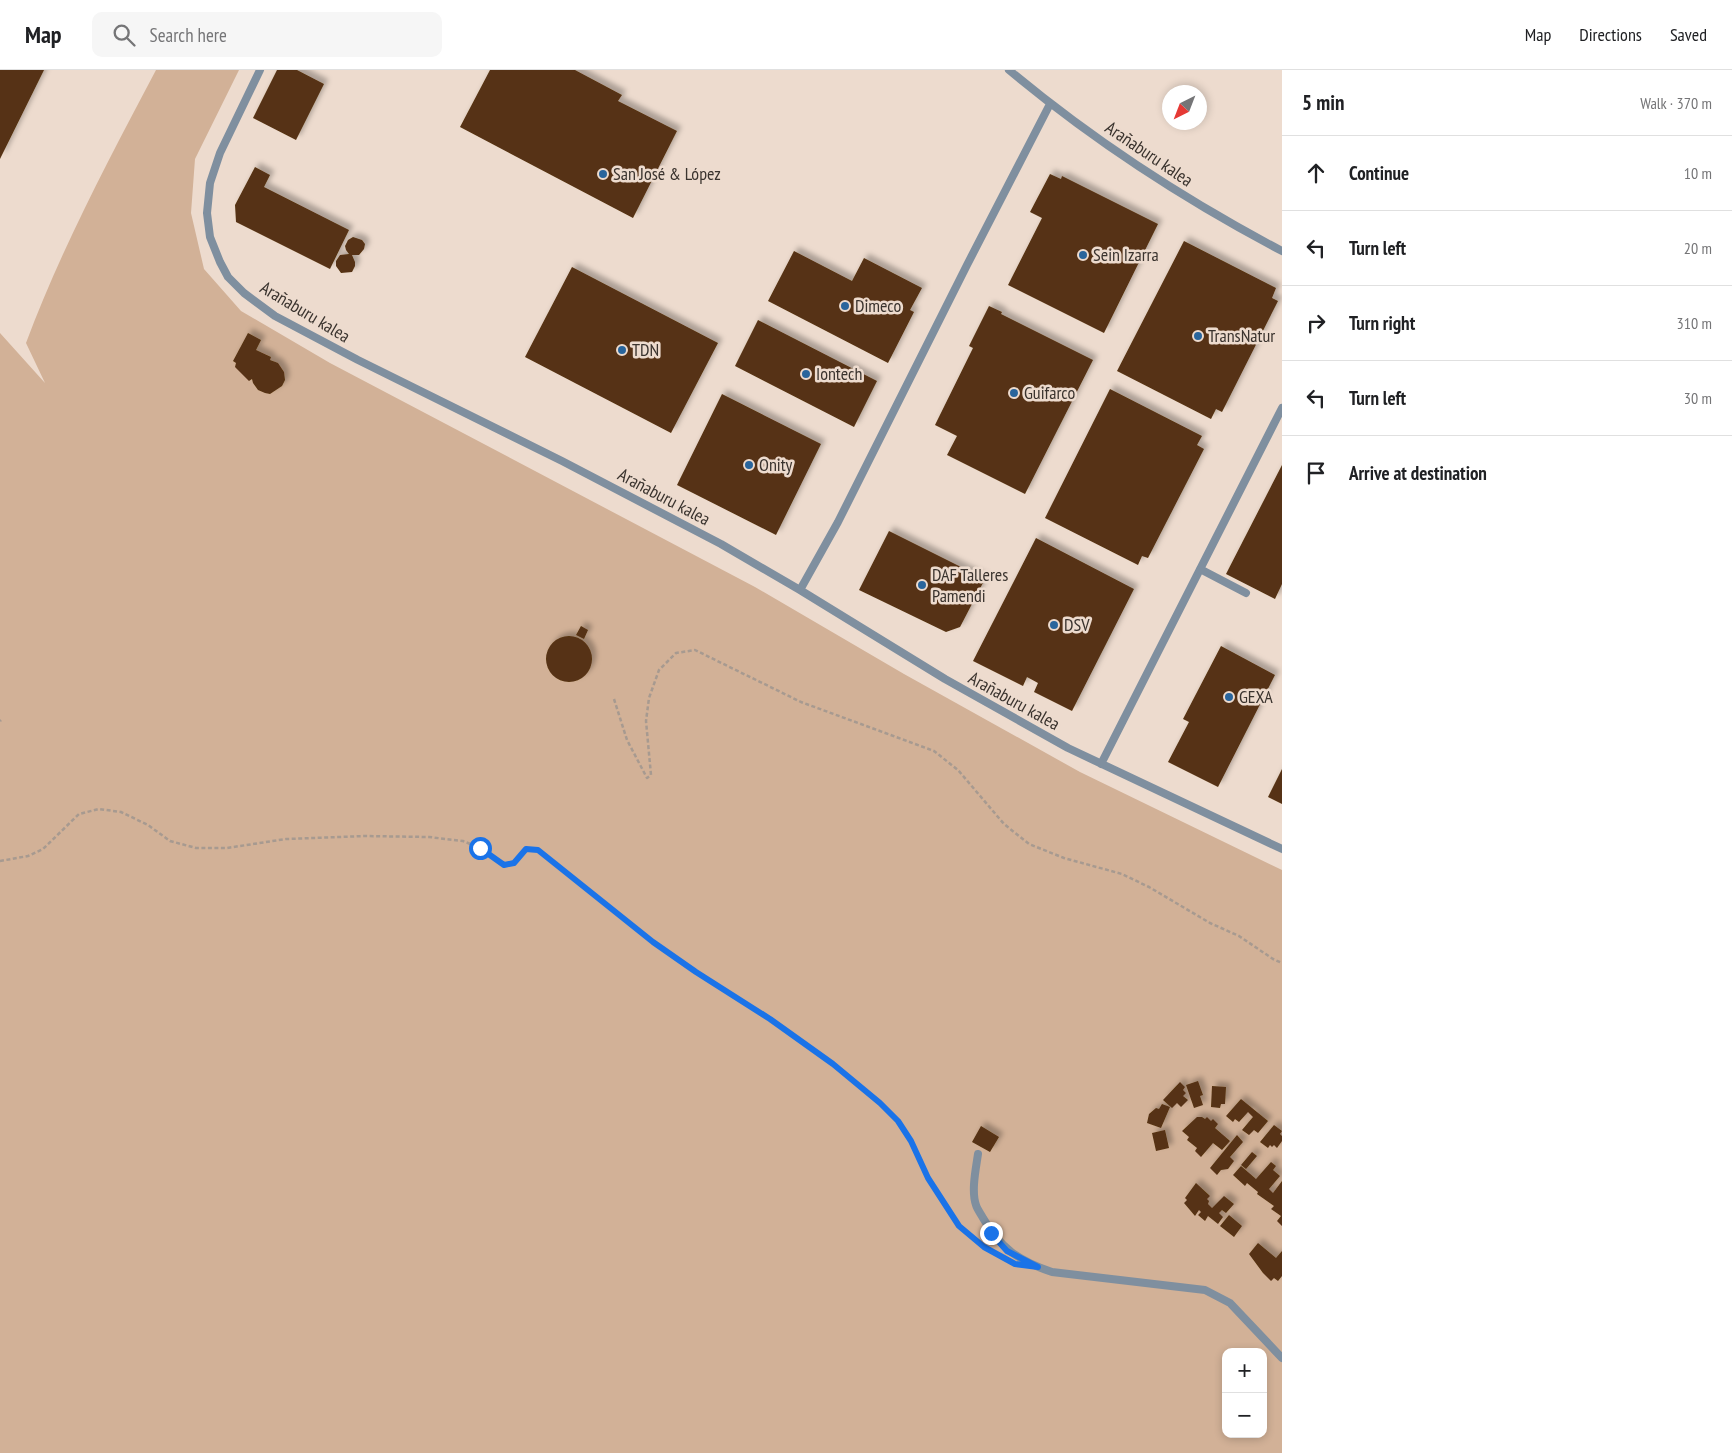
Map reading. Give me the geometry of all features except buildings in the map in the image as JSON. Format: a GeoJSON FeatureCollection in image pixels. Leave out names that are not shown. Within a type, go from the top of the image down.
{"type":"FeatureCollection","features":[{"type":"Feature","properties":{"kind":"lane","name":"Arañaburu kalea"},"geometry":{"type":"LineString","coordinates":[[260,70],[220,153],[210,183],[207,212],[210,237],[220,262],[228,277],[244,293],[275,316],[358,360],[571,465],[721,544],[945,679],[1068,748],[1282,850]]}},
{"type":"Feature","properties":{"kind":"lane","name":"Arañaburu kalea"},"geometry":{"type":"LineString","coordinates":[[1008,70],[1050,104],[1152,177],[1240,229],[1282,251]]}},
{"type":"Feature","properties":{"kind":"lane"},"geometry":{"type":"LineString","coordinates":[[800,590],[838,522],[1050,104]]}},
{"type":"Feature","properties":{"kind":"lane"},"geometry":{"type":"LineString","coordinates":[[1101,764],[1282,408]]}},
{"type":"Feature","properties":{"kind":"lane"},"geometry":{"type":"LineString","coordinates":[[1200,569],[1246,593]]}},
{"type":"Feature","properties":{"kind":"lane"},"geometry":{"type":"LineString","coordinates":[[978,1154],[974,1177],[975,1204],[991,1233],[1007,1251],[1033,1266],[1052,1272],[1205,1290],[1230,1303],[1282,1358]]}},
{"type":"Feature","properties":{"kind":"path"},"geometry":{"type":"LineString","coordinates":[[614,698],[627,740],[647,778],[650,775],[646,721],[649,698],[659,670],[676,653],[695,650],[801,702],[934,751],[958,770],[1004,824],[1029,844],[1064,858],[1122,874],[1149,887],[1210,923],[1239,936],[1282,963]]}},
{"type":"Feature","properties":{"kind":"path"},"geometry":{"type":"LineString","coordinates":[[0,861],[28,856],[43,849],[79,814],[99,809],[122,812],[148,825],[170,841],[196,848],[227,848],[286,839],[364,836],[429,837],[463,841],[480,848],[504,865],[514,863],[526,849],[538,850],[653,942],[770,1019],[833,1064],[880,1103],[898,1121],[911,1141],[928,1178],[959,1226],[984,1247],[1000,1256]]}},
{"type":"Feature","properties":{"kind":"shaded area"},"geometry":{"type":"Polygon","coordinates":[[[156,70],[239,70],[195,159],[191,213],[204,269],[241,311],[330,363],[755,587],[904,674],[1080,772],[1282,870],[1282,1453],[0,1453],[0,333],[45,383],[26,343],[54,273],[103,171],[156,70]]]}},
{"type":"Feature","properties":{"kind":"place","name":"San José & López"},"geometry":{"type":"Point","coordinates":[603,174]}},
{"type":"Feature","properties":{"kind":"place","name":"Sein Izarra"},"geometry":{"type":"Point","coordinates":[1083,255]}},
{"type":"Feature","properties":{"kind":"place","name":"Dimeco"},"geometry":{"type":"Point","coordinates":[845,306]}},
{"type":"Feature","properties":{"kind":"place","name":"TransNatur"},"geometry":{"type":"Point","coordinates":[1198,336]}},
{"type":"Feature","properties":{"kind":"place","name":"TDN"},"geometry":{"type":"Point","coordinates":[622,350]}},
{"type":"Feature","properties":{"kind":"place","name":"Iontech"},"geometry":{"type":"Point","coordinates":[806,374]}},
{"type":"Feature","properties":{"kind":"place","name":"Guifarco"},"geometry":{"type":"Point","coordinates":[1014,393]}},
{"type":"Feature","properties":{"kind":"place","name":"Onity"},"geometry":{"type":"Point","coordinates":[749,465]}},
{"type":"Feature","properties":{"kind":"place","name":"DAF Talleres Pamendi"},"geometry":{"type":"Point","coordinates":[922,585]}},
{"type":"Feature","properties":{"kind":"place","name":"DSV"},"geometry":{"type":"Point","coordinates":[1054,625]}},
{"type":"Feature","properties":{"kind":"place","name":"GEXA"},"geometry":{"type":"Point","coordinates":[1229,697]}},
{"type":"Feature","properties":{"kind":"route"},"geometry":{"type":"LineString","coordinates":[[480,848],[504,865],[514,863],[526,849],[538,850],[653,942],[770,1019],[833,1064],[880,1103],[898,1121],[911,1141],[928,1178],[959,1226],[984,1247],[1015,1264],[1038,1267],[1007,1251],[991,1233]]}}]}
